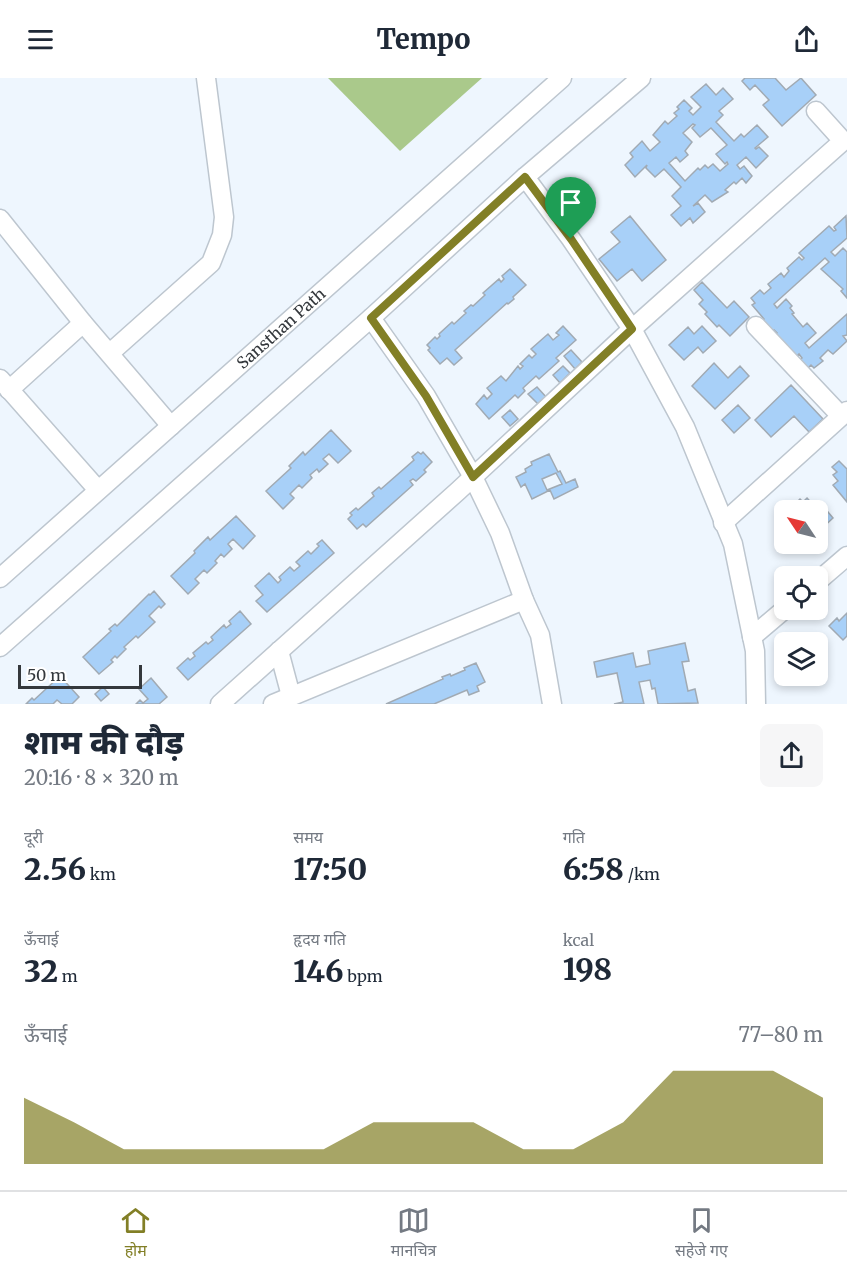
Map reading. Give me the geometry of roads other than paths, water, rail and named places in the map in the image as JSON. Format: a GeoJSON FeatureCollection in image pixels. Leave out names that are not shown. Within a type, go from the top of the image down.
{"type":"FeatureCollection","features":[{"type":"Feature","properties":{"kind":"street"},"geometry":{"type":"LineString","coordinates":[[110,353],[211,263],[222,235],[224,218],[206,78]]}},
{"type":"Feature","properties":{"kind":"street","name":"Sansthan Path"},"geometry":{"type":"LineString","coordinates":[[0,578],[561,78]]}},
{"type":"Feature","properties":{"kind":"street"},"geometry":{"type":"LineString","coordinates":[[0,647],[371,318],[525,177],[641,78]]}},
{"type":"Feature","properties":{"kind":"street"},"geometry":{"type":"LineString","coordinates":[[220,704],[473,477],[632,329],[845,140],[816,111]]}},
{"type":"Feature","properties":{"kind":"street"},"geometry":{"type":"LineString","coordinates":[[525,177],[571,239],[632,329],[685,427],[733,544],[755,651],[756,704]]}},
{"type":"Feature","properties":{"kind":"street"},"geometry":{"type":"LineString","coordinates":[[0,219],[83,323],[171,426]]}},
{"type":"Feature","properties":{"kind":"street"},"geometry":{"type":"LineString","coordinates":[[371,318],[426,396],[473,477],[500,533],[524,600],[540,635],[552,704]]}},
{"type":"Feature","properties":{"kind":"street"},"geometry":{"type":"LineString","coordinates":[[83,323],[4,384],[98,490]]}},
{"type":"Feature","properties":{"kind":"street"},"geometry":{"type":"LineString","coordinates":[[723,523],[844,413],[756,326]]}},
{"type":"Feature","properties":{"kind":"street"},"geometry":{"type":"LineString","coordinates":[[828,572],[847,556]]}},
{"type":"Feature","properties":{"kind":"street"},"geometry":{"type":"LineString","coordinates":[[273,704],[524,600]]}},
{"type":"Feature","properties":{"kind":"street"},"geometry":{"type":"LineString","coordinates":[[752,638],[774,619]]}},
{"type":"Feature","properties":{"kind":"street"},"geometry":{"type":"LineString","coordinates":[[279,651],[291,696]]}}]}
